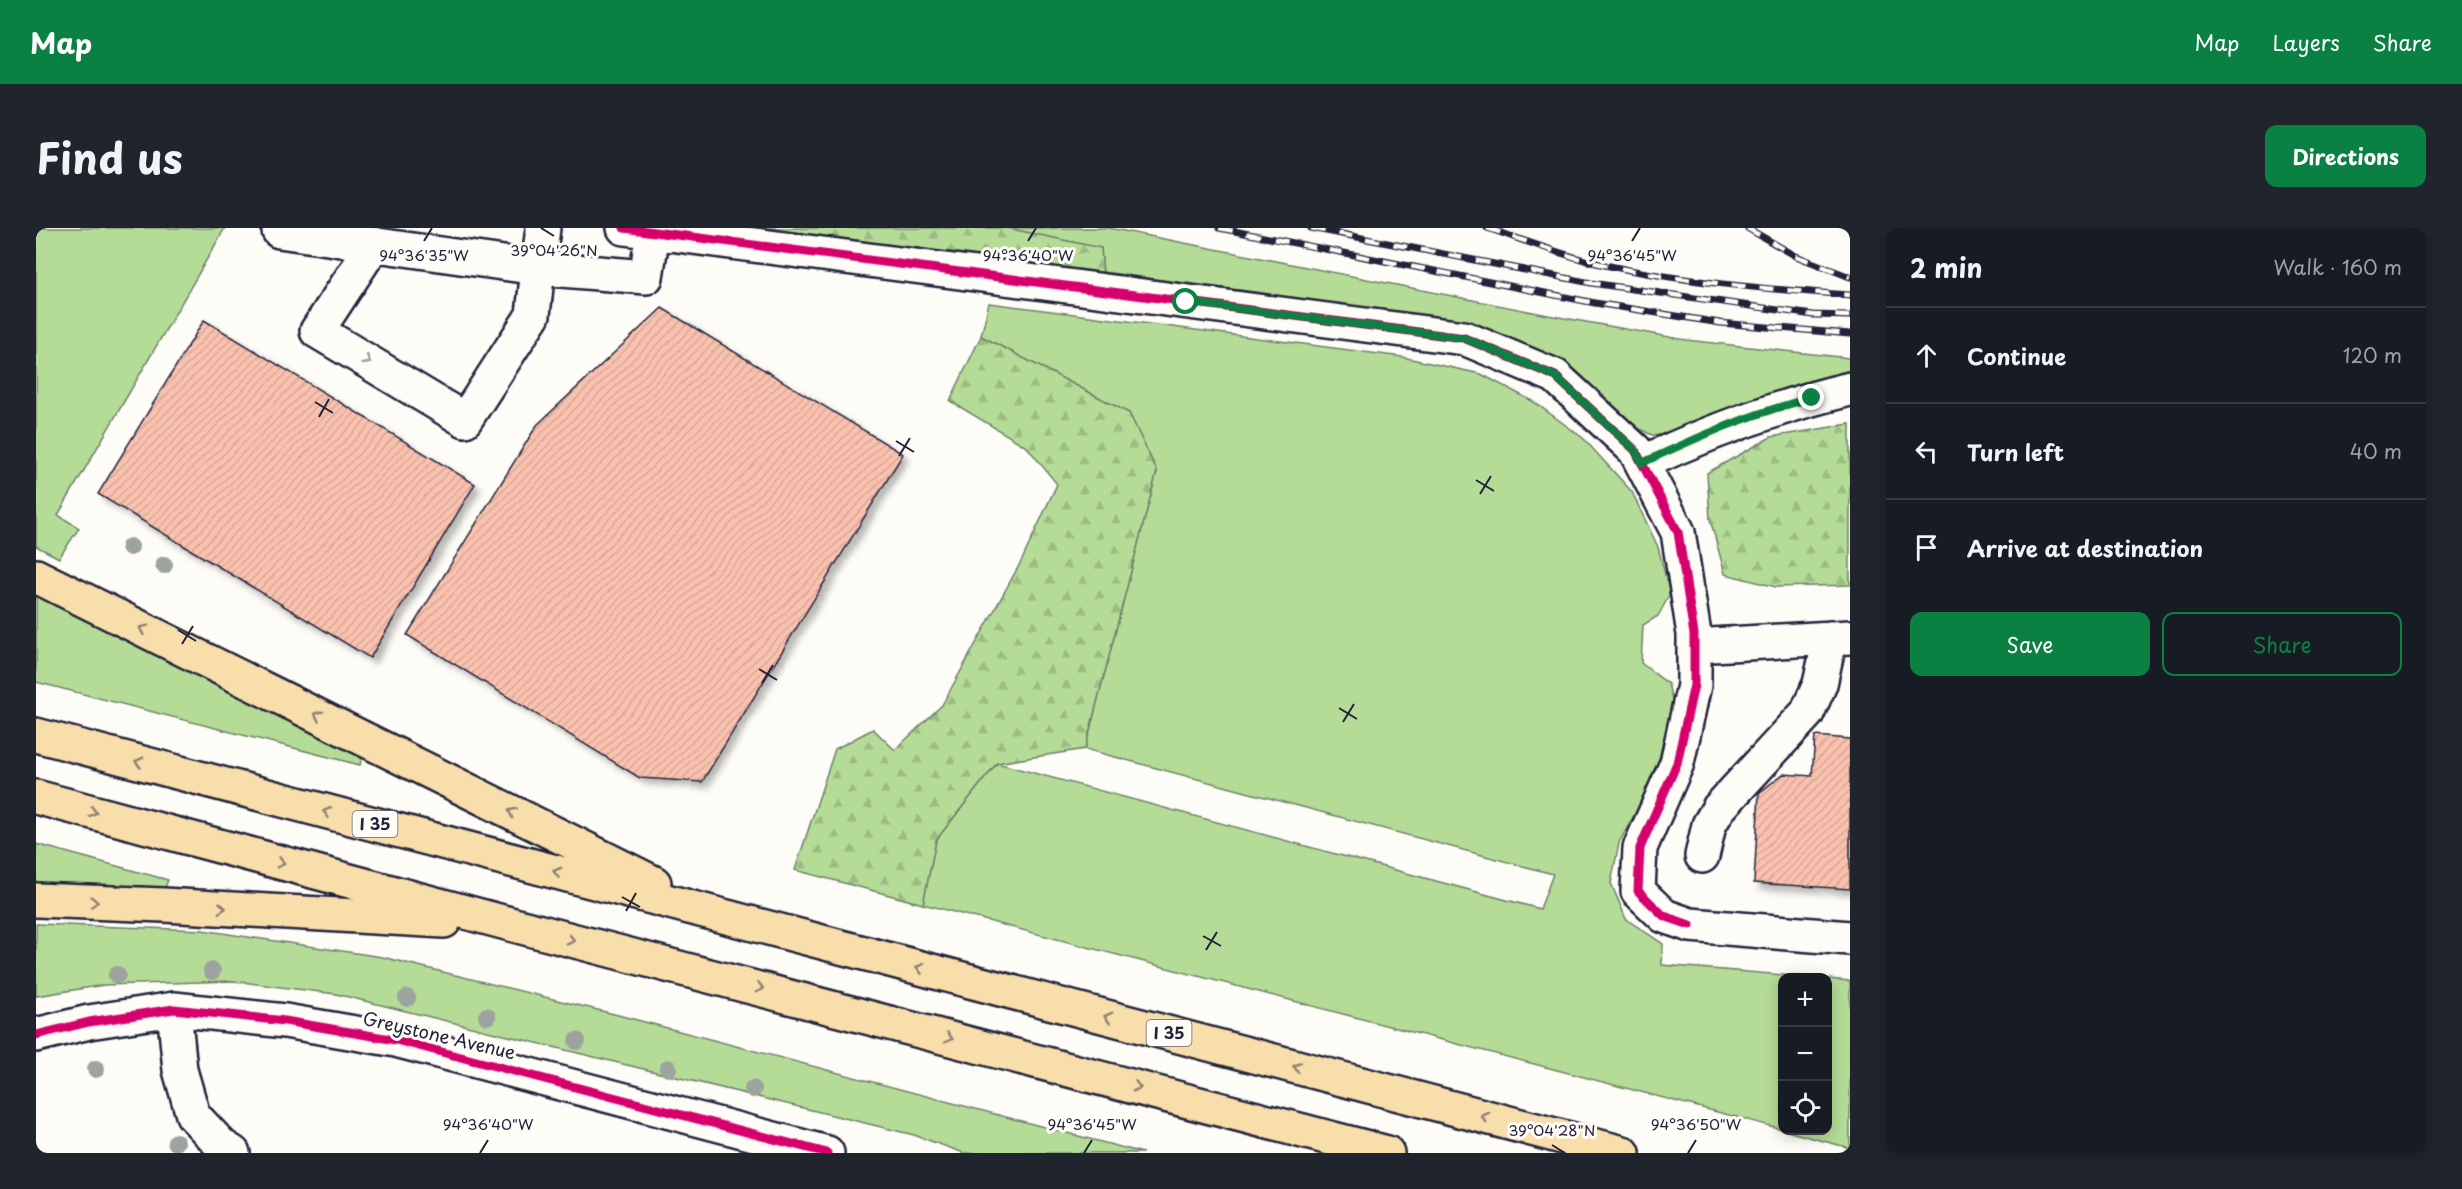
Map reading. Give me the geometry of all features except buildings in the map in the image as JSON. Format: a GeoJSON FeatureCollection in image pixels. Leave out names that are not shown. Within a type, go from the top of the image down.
{"type":"FeatureCollection","features":[{"type":"Feature","properties":{"kind":"highway"},"geometry":{"type":"LineString","coordinates":[[36,576],[715,914]]}},
{"type":"Feature","properties":{"kind":"highway","name":"I 35"},"geometry":{"type":"LineString","coordinates":[[36,735],[1623,1153]]}},
{"type":"Feature","properties":{"kind":"highway"},"geometry":{"type":"LineString","coordinates":[[36,797],[514,925],[1387,1153]]}},
{"type":"Feature","properties":{"kind":"highway"},"geometry":{"type":"LineString","coordinates":[[36,900],[175,905],[514,925]]}},
{"type":"Feature","properties":{"kind":"street"},"geometry":{"type":"LineString","coordinates":[[279,228],[279,231],[538,268],[646,277],[638,230],[1464,338],[1555,376],[1635,450],[1678,532],[1694,646],[1694,685],[1677,763],[1640,848],[1638,891],[1665,916],[1690,924],[1850,938]]}},
{"type":"Feature","properties":{"kind":"street"},"geometry":{"type":"LineString","coordinates":[[374,244],[317,331],[465,420],[533,315],[543,228]]}},
{"type":"Feature","properties":{"kind":"street"},"geometry":{"type":"LineString","coordinates":[[1642,463],[1696,438],[1782,406],[1850,389]]}},
{"type":"Feature","properties":{"kind":"street"},"geometry":{"type":"LineString","coordinates":[[1694,646],[1840,637],[1807,713],[1719,808],[1708,825],[1702,856]]}},
{"type":"Feature","properties":{"kind":"street"},"geometry":{"type":"LineString","coordinates":[[174,1009],[180,1070],[193,1115],[222,1146],[233,1153]]}},
{"type":"Feature","properties":{"kind":"street","name":"Greystone Avenue"},"geometry":{"type":"LineString","coordinates":[[36,1035],[89,1022],[174,1009],[285,1021],[396,1040],[827,1153]]}},
{"type":"Feature","properties":{"kind":"green space"},"geometry":{"type":"Polygon","coordinates":[[[36,228],[225,228],[58,515],[79,528],[59,558],[36,546],[36,228]]]}},
{"type":"Feature","properties":{"kind":"green space"},"geometry":{"type":"Polygon","coordinates":[[[759,228],[1007,228],[1101,248],[1103,276],[759,228]]]}},
{"type":"Feature","properties":{"kind":"green space"},"geometry":{"type":"Polygon","coordinates":[[[1007,228],[1109,228],[1686,340],[1849,358],[1849,374],[1669,436],[1652,435],[1621,420],[1555,367],[1103,276],[1101,248],[1007,228]]]}},
{"type":"Feature","properties":{"kind":"green space"},"geometry":{"type":"Polygon","coordinates":[[[989,303],[1402,357],[1481,374],[1534,402],[1583,438],[1632,492],[1658,547],[1670,594],[1658,616],[1643,625],[1641,663],[1668,684],[1675,711],[1660,767],[1619,843],[1611,883],[1626,919],[1663,944],[1662,965],[1778,975],[1778,1128],[923,904],[936,840],[997,763],[1540,909],[1553,874],[1085,749],[1157,471],[1129,413],[981,336],[989,303]]]}},
{"type":"Feature","properties":{"kind":"green space"},"geometry":{"type":"Polygon","coordinates":[[[981,336],[1129,413],[1157,471],[1085,749],[997,763],[936,840],[923,904],[795,870],[835,749],[873,729],[895,750],[942,705],[1022,560],[1057,484],[1027,447],[950,401],[981,336]]]}},
{"type":"Feature","properties":{"kind":"green space"},"geometry":{"type":"Polygon","coordinates":[[[1850,424],[1850,585],[1776,587],[1725,574],[1710,519],[1707,473],[1771,437],[1850,424]]]}},
{"type":"Feature","properties":{"kind":"green space"},"geometry":{"type":"Polygon","coordinates":[[[36,592],[363,752],[360,765],[36,682],[36,592]]]}},
{"type":"Feature","properties":{"kind":"green space"},"geometry":{"type":"Polygon","coordinates":[[[36,844],[168,880],[163,893],[36,887],[36,844]]]}},
{"type":"Feature","properties":{"kind":"green space"},"geometry":{"type":"Polygon","coordinates":[[[36,924],[202,930],[382,957],[618,1015],[1143,1153],[964,1153],[914,1135],[336,994],[234,981],[104,985],[36,996],[36,924]]]}},
{"type":"Feature","properties":{"kind":"green space"},"geometry":{"type":"Polygon","coordinates":[[[1832,979],[1850,981],[1850,1148],[1801,1135],[1832,1135],[1832,979]]]}},
{"type":"Feature","properties":{"kind":"railway"},"geometry":{"type":"LineString","coordinates":[[1219,228],[1595,303],[1720,323],[1850,334]]}},
{"type":"Feature","properties":{"kind":"railway"},"geometry":{"type":"LineString","coordinates":[[1311,228],[1591,283],[1813,315],[1850,316]]}},
{"type":"Feature","properties":{"kind":"railway"},"geometry":{"type":"LineString","coordinates":[[1487,228],[1568,255],[1627,270],[1722,284],[1850,295]]}},
{"type":"Feature","properties":{"kind":"railway"},"geometry":{"type":"LineString","coordinates":[[1747,228],[1796,256],[1850,277]]}},
{"type":"Feature","properties":{"kind":"cycle path"},"geometry":{"type":"LineString","coordinates":[[624,228],[1464,338],[1555,376],[1635,450],[1678,532],[1694,634],[1694,685],[1677,763],[1640,848],[1638,891],[1664,916],[1690,925]]}},
{"type":"Feature","properties":{"kind":"cycle path"},"geometry":{"type":"LineString","coordinates":[[36,1035],[89,1022],[174,1009],[285,1021],[396,1040],[827,1153]]}},
{"type":"Feature","properties":{"kind":"route"},"geometry":{"type":"LineString","coordinates":[[1186,302],[1464,338],[1555,376],[1635,450],[1642,463],[1696,438],[1812,398]]}}]}
